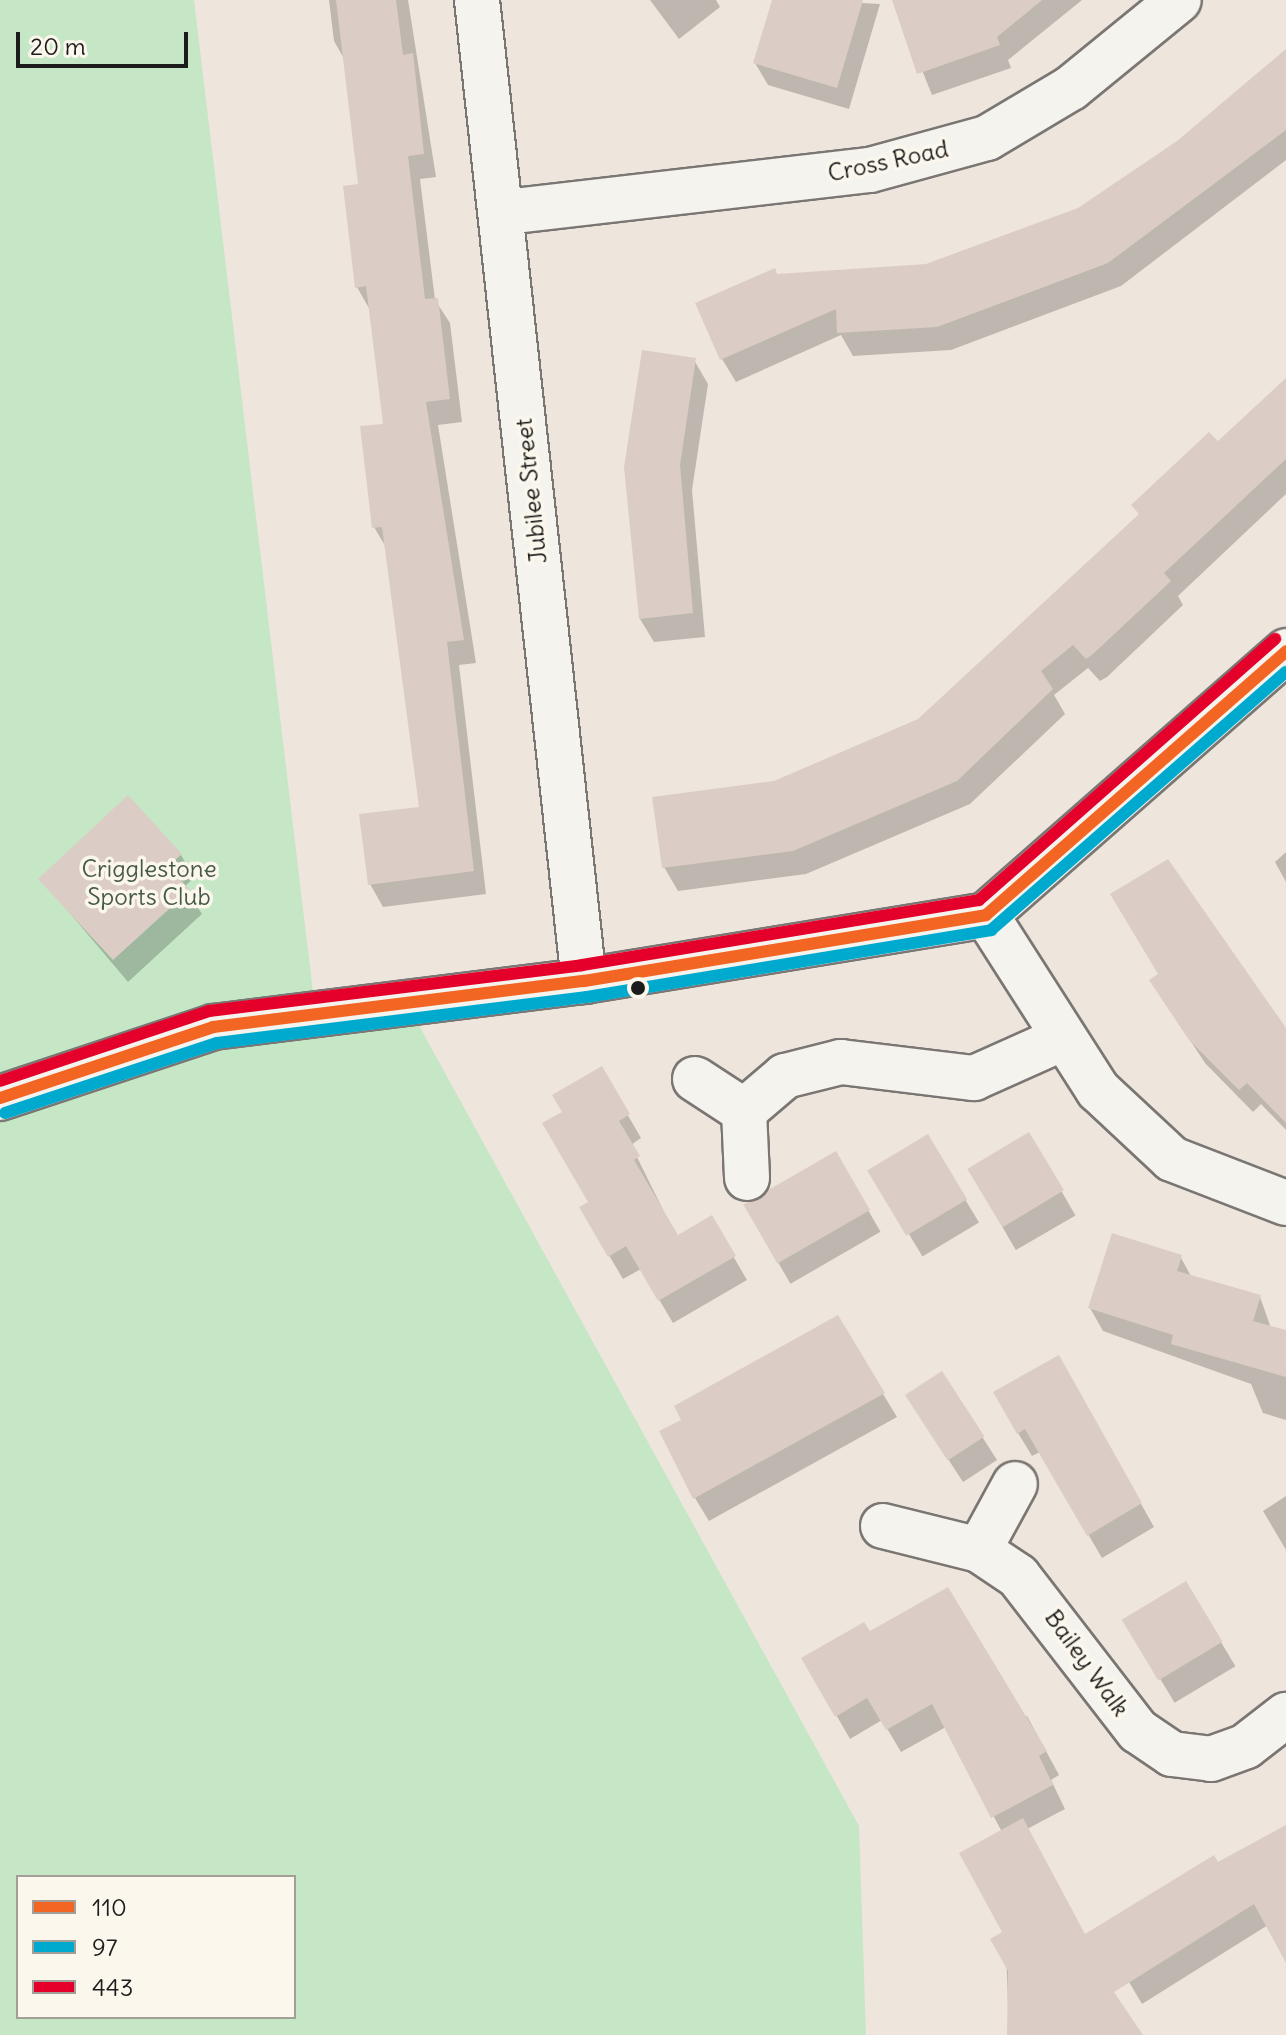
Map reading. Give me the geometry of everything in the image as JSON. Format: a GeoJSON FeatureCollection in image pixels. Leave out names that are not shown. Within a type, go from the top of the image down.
{"type":"FeatureCollection","features":[{"type":"Feature","properties":{"kind":"street","name":"Jubilee Street"},"geometry":{"type":"LineString","coordinates":[[477,0],[505,212],[584,981]]}},
{"type":"Feature","properties":{"kind":"street","name":"Cross Road"},"geometry":{"type":"LineString","coordinates":[[505,212],[870,170],[987,138],[1071,88],[1179,0]]}},
{"type":"Feature","properties":{"kind":"street"},"geometry":{"type":"LineString","coordinates":[[0,1098],[213,1027],[584,981],[986,915],[1286,651]]}},
{"type":"Feature","properties":{"kind":"street"},"geometry":{"type":"LineString","coordinates":[[986,915],[1061,1039],[1098,1090],[1172,1159],[1286,1203]]}},
{"type":"Feature","properties":{"kind":"street"},"geometry":{"type":"LineString","coordinates":[[744,1111],[785,1076],[826,1065],[974,1078],[1061,1039]]}},
{"type":"Feature","properties":{"kind":"street"},"geometry":{"type":"LineString","coordinates":[[695,1079],[744,1111]]}},
{"type":"Feature","properties":{"kind":"street"},"geometry":{"type":"LineString","coordinates":[[744,1111],[747,1178]]}},
{"type":"Feature","properties":{"kind":"street"},"geometry":{"type":"LineString","coordinates":[[979,1550],[1015,1484]]}},
{"type":"Feature","properties":{"kind":"street","name":"Bailey Walk"},"geometry":{"type":"LineString","coordinates":[[883,1526],[979,1550],[1018,1576],[1138,1731],[1172,1754],[1211,1759],[1246,1746],[1286,1715]]}},
{"type":"Feature","properties":{"kind":"green space","name":"Crigglestone Sports Club"},"geometry":{"type":"Polygon","coordinates":[[[0,0],[194,0],[316,1017],[406,1002],[859,1826],[866,2035],[0,2035],[0,0]]]}},
{"type":"Feature","properties":{"kind":"building"},"geometry":{"type":"Polygon","coordinates":[[[336,0],[396,0],[403,55],[413,53],[424,154],[408,156],[425,299],[438,298],[450,399],[426,402],[464,640],[447,642],[474,871],[368,885],[359,814],[419,807],[382,527],[372,528],[360,426],[383,424],[366,286],[355,288],[343,186],[358,184],[336,0]]]}},
{"type":"Feature","properties":{"kind":"building"},"geometry":{"type":"Polygon","coordinates":[[[772,0],[863,0],[837,88],[753,63],[772,0]]]}},
{"type":"Feature","properties":{"kind":"building"},"geometry":{"type":"Polygon","coordinates":[[[892,0],[1042,0],[997,37],[1000,45],[917,74],[892,0]]]}},
{"type":"Feature","properties":{"kind":"building"},"geometry":{"type":"Polygon","coordinates":[[[1286,49],[1286,130],[1108,263],[937,327],[837,333],[836,309],[720,360],[695,303],[775,268],[777,274],[926,264],[1078,208],[1177,141],[1286,49]]]}},
{"type":"Feature","properties":{"kind":"building"},"geometry":{"type":"Polygon","coordinates":[[[642,350],[696,358],[680,465],[693,613],[639,619],[624,467],[642,350]]]}},
{"type":"Feature","properties":{"kind":"building"},"geometry":{"type":"Polygon","coordinates":[[[1286,378],[1286,459],[1164,573],[1171,581],[1093,654],[1086,659],[1073,645],[1041,671],[1053,689],[957,781],[793,851],[662,868],[652,797],[774,781],[918,719],[1139,514],[1131,505],[1209,432],[1218,441],[1286,378]]]}},
{"type":"Feature","properties":{"kind":"building"},"geometry":{"type":"Polygon","coordinates":[[[128,795],[182,854],[168,866],[190,890],[113,960],[38,879],[128,795]]]}},
{"type":"Feature","properties":{"kind":"building"},"geometry":{"type":"Polygon","coordinates":[[[1168,859],[1286,1028],[1286,1123],[1247,1083],[1239,1090],[1189,1040],[1149,980],[1158,974],[1110,894],[1168,859]]]}},
{"type":"Feature","properties":{"kind":"building"},"geometry":{"type":"Polygon","coordinates":[[[602,1066],[630,1114],[619,1121],[640,1156],[634,1160],[678,1235],[712,1215],[736,1256],[658,1301],[626,1246],[608,1257],[579,1207],[588,1202],[542,1123],[562,1112],[552,1095],[602,1066]]]}},
{"type":"Feature","properties":{"kind":"building"},"geometry":{"type":"Polygon","coordinates":[[[1029,1132],[1064,1190],[1002,1227],[967,1169],[1029,1132]]]}},
{"type":"Feature","properties":{"kind":"building"},"geometry":{"type":"Polygon","coordinates":[[[928,1134],[967,1199],[906,1236],[867,1171],[928,1134]]]}},
{"type":"Feature","properties":{"kind":"building"},"geometry":{"type":"Polygon","coordinates":[[[836,1151],[870,1210],[777,1263],[743,1204],[836,1151]]]}},
{"type":"Feature","properties":{"kind":"building"},"geometry":{"type":"Polygon","coordinates":[[[1112,1233],[1182,1255],[1177,1271],[1261,1295],[1253,1321],[1286,1330],[1286,1377],[1171,1344],[1173,1335],[1088,1308],[1112,1233]]]}},
{"type":"Feature","properties":{"kind":"building"},"geometry":{"type":"Polygon","coordinates":[[[838,1315],[885,1393],[693,1499],[659,1431],[681,1420],[674,1406],[838,1315]]]}},
{"type":"Feature","properties":{"kind":"building"},"geometry":{"type":"Polygon","coordinates":[[[1059,1355],[1142,1503],[1087,1536],[1025,1429],[1017,1434],[993,1392],[1059,1355]]]}},
{"type":"Feature","properties":{"kind":"building"},"geometry":{"type":"Polygon","coordinates":[[[942,1371],[984,1436],[948,1460],[905,1395],[942,1371]]]}},
{"type":"Feature","properties":{"kind":"building"},"geometry":{"type":"Polygon","coordinates":[[[1186,1581],[1223,1642],[1158,1680],[1122,1620],[1186,1581]]]}},
{"type":"Feature","properties":{"kind":"building"},"geometry":{"type":"Polygon","coordinates":[[[948,1587],[1047,1751],[1039,1756],[1053,1785],[991,1818],[932,1704],[886,1730],[867,1698],[835,1717],[801,1658],[864,1622],[870,1631],[948,1587]]]}},
{"type":"Feature","properties":{"kind":"building"},"geometry":{"type":"Polygon","coordinates":[[[1023,1818],[1085,1934],[1214,1855],[1218,1862],[1286,1825],[1286,1963],[1254,1904],[1114,1992],[1143,2035],[1007,2035],[1008,1971],[990,1939],[1002,1932],[959,1853],[1023,1818]]]}},
{"type":"Feature","properties":{"kind":"transit line","name":"443"},"geometry":{"type":"LineString","coordinates":[[0,1081],[209,1011],[582,965],[979,900],[1275,639]]}},
{"type":"Feature","properties":{"kind":"transit line","name":"110"},"geometry":{"type":"LineString","coordinates":[[0,1098],[213,1027],[584,981],[986,915],[1286,651]]}},
{"type":"Feature","properties":{"kind":"transit line","name":"97"},"geometry":{"type":"LineString","coordinates":[[5,1113],[217,1043],[587,997],[991,930],[1286,672]]}}]}
